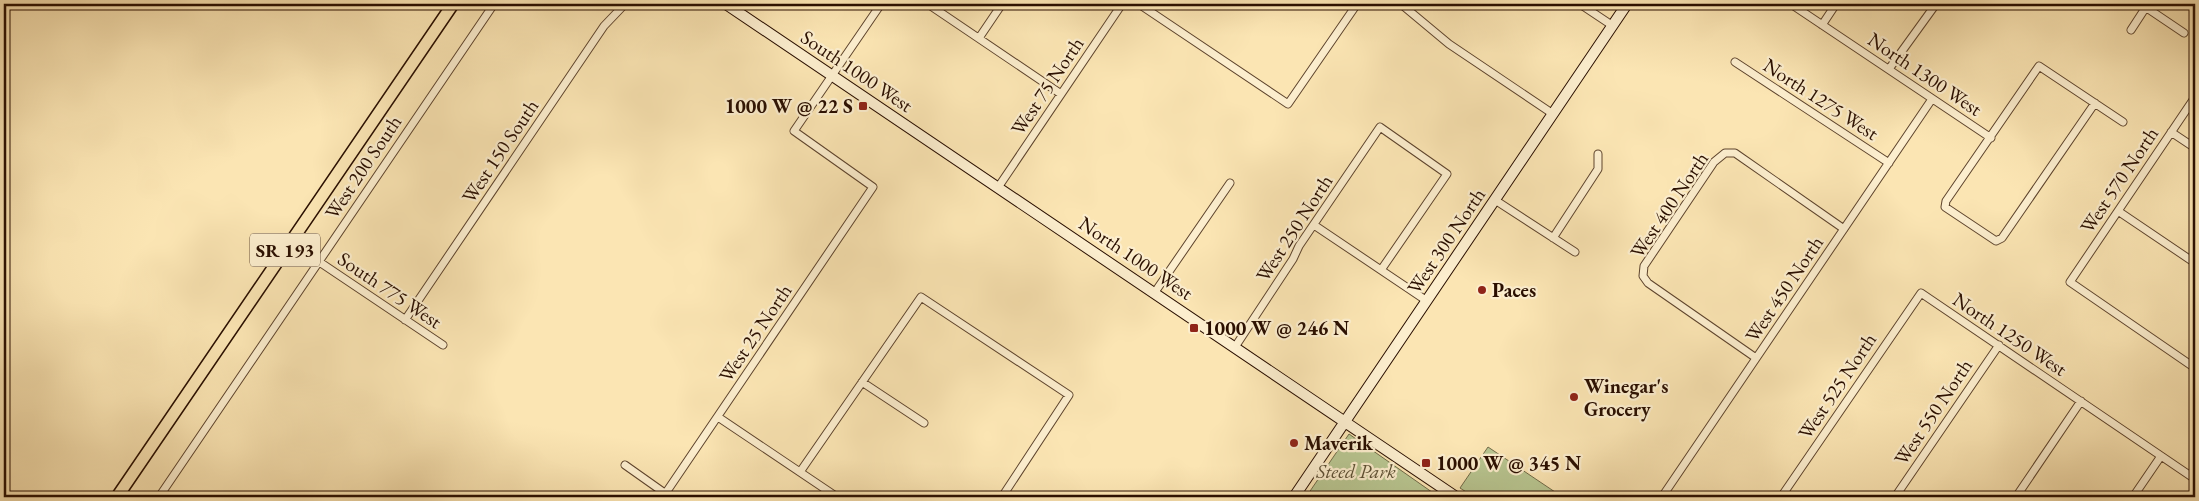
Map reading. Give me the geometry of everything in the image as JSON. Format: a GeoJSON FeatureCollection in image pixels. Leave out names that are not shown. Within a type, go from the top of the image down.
{"type":"FeatureCollection","features":[{"type":"Feature","properties":{"kind":"main road","name":"SR 193"},"geometry":{"type":"LineString","coordinates":[[117,497],[452,4]]}},
{"type":"Feature","properties":{"kind":"main road","name":"South 1000 West"},"geometry":{"type":"LineString","coordinates":[[726,4],[919,134]]}},
{"type":"Feature","properties":{"kind":"main road","name":"West 300 North"},"geometry":{"type":"LineString","coordinates":[[1294,497],[1627,4]]}},
{"type":"Feature","properties":{"kind":"main road","name":"North 1000 West"},"geometry":{"type":"LineString","coordinates":[[919,134],[999,186],[1456,497]]}},
{"type":"Feature","properties":{"kind":"street","name":"West 200 South"},"geometry":{"type":"LineString","coordinates":[[159,497],[494,4]]}},
{"type":"Feature","properties":{"kind":"street","name":"West 150 South"},"geometry":{"type":"LineString","coordinates":[[405,320],[604,26],[625,4]]}},
{"type":"Feature","properties":{"kind":"street"},"geometry":{"type":"LineString","coordinates":[[833,76],[881,4]]}},
{"type":"Feature","properties":{"kind":"street"},"geometry":{"type":"LineString","coordinates":[[928,4],[1061,94]]}},
{"type":"Feature","properties":{"kind":"street"},"geometry":{"type":"LineString","coordinates":[[979,38],[1002,4]]}},
{"type":"Feature","properties":{"kind":"street","name":"West 75 North"},"geometry":{"type":"LineString","coordinates":[[999,186],[1122,4]]}},
{"type":"Feature","properties":{"kind":"street"},"geometry":{"type":"LineString","coordinates":[[1139,4],[1288,104],[1357,4]]}},
{"type":"Feature","properties":{"kind":"street"},"geometry":{"type":"LineString","coordinates":[[1401,4],[1449,44],[1553,114]]}},
{"type":"Feature","properties":{"kind":"street"},"geometry":{"type":"LineString","coordinates":[[1580,4],[1613,26]]}},
{"type":"Feature","properties":{"kind":"street","name":"North 1300 West"},"geometry":{"type":"LineString","coordinates":[[1791,4],[1991,138]]}},
{"type":"Feature","properties":{"kind":"street"},"geometry":{"type":"LineString","coordinates":[[1822,25],[1836,4]]}},
{"type":"Feature","properties":{"kind":"street"},"geometry":{"type":"LineString","coordinates":[[1889,69],[1936,4]]}},
{"type":"Feature","properties":{"kind":"street"},"geometry":{"type":"LineString","coordinates":[[2131,30],[2144,6],[2184,33]]}},
{"type":"Feature","properties":{"kind":"street","name":"North 1275 West"},"geometry":{"type":"LineString","coordinates":[[1735,62],[1889,163]]}},
{"type":"Feature","properties":{"kind":"street"},"geometry":{"type":"LineString","coordinates":[[2095,103],[2002,238],[1996,241],[1945,207],[1946,202],[2039,66],[2095,103],[2123,122]]}},
{"type":"Feature","properties":{"kind":"street","name":"West 25 North"},"geometry":{"type":"LineString","coordinates":[[665,496],[873,187],[794,131],[833,76]]}},
{"type":"Feature","properties":{"kind":"street","name":"West 570 North"},"geometry":{"type":"LineString","coordinates":[[2195,97],[2070,282],[2195,368]]}},
{"type":"Feature","properties":{"kind":"street","name":"West 450 North"},"geometry":{"type":"LineString","coordinates":[[1662,497],[1932,99]]}},
{"type":"Feature","properties":{"kind":"street","name":"West 250 North"},"geometry":{"type":"LineString","coordinates":[[1235,347],[1380,127],[1447,174],[1381,270]]}},
{"type":"Feature","properties":{"kind":"street"},"geometry":{"type":"LineString","coordinates":[[2171,132],[2195,148]]}},
{"type":"Feature","properties":{"kind":"street","name":"West 400 North"},"geometry":{"type":"LineString","coordinates":[[1756,358],[1648,283],[1643,276],[1644,266],[1714,162],[1725,153],[1735,153],[1844,230]]}},
{"type":"Feature","properties":{"kind":"street"},"geometry":{"type":"LineString","coordinates":[[1553,238],[1598,169],[1598,154]]}},
{"type":"Feature","properties":{"kind":"street"},"geometry":{"type":"LineString","coordinates":[[1155,292],[1230,183]]}},
{"type":"Feature","properties":{"kind":"street"},"geometry":{"type":"LineString","coordinates":[[1495,200],[1575,252]]}},
{"type":"Feature","properties":{"kind":"street"},"geometry":{"type":"LineString","coordinates":[[2118,211],[2195,263]]}},
{"type":"Feature","properties":{"kind":"street"},"geometry":{"type":"LineString","coordinates":[[1314,225],[1427,301]]}},
{"type":"Feature","properties":{"kind":"street","name":"South 775 West"},"geometry":{"type":"LineString","coordinates":[[318,261],[443,345]]}},
{"type":"Feature","properties":{"kind":"street","name":"North 1250 West"},"geometry":{"type":"LineString","coordinates":[[1921,293],[2195,479]]}},
{"type":"Feature","properties":{"kind":"street","name":"West 525 North"},"geometry":{"type":"LineString","coordinates":[[1781,497],[1921,293]]}},
{"type":"Feature","properties":{"kind":"street"},"geometry":{"type":"LineString","coordinates":[[800,472],[921,297],[1069,395],[1002,497]]}},
{"type":"Feature","properties":{"kind":"street","name":"West 550 North"},"geometry":{"type":"LineString","coordinates":[[1895,497],[1999,346]]}},
{"type":"Feature","properties":{"kind":"street"},"geometry":{"type":"LineString","coordinates":[[862,382],[924,424]]}},
{"type":"Feature","properties":{"kind":"street"},"geometry":{"type":"LineString","coordinates":[[2016,497],[2081,401]]}},
{"type":"Feature","properties":{"kind":"street"},"geometry":{"type":"LineString","coordinates":[[718,417],[837,497]]}},
{"type":"Feature","properties":{"kind":"street"},"geometry":{"type":"LineString","coordinates":[[2133,497],[2161,456]]}},
{"type":"Feature","properties":{"kind":"street"},"geometry":{"type":"LineString","coordinates":[[625,465],[665,496]]}},
{"type":"Feature","properties":{"kind":"green space","name":"Steed Park"},"geometry":{"type":"Polygon","coordinates":[[[1349,434],[1439,497],[1306,497],[1349,434]]]}},
{"type":"Feature","properties":{"kind":"green space"},"geometry":{"type":"Polygon","coordinates":[[[1488,447],[1561,496],[1474,497],[1460,488],[1488,447]]]}},
{"type":"Feature","properties":{"kind":"place","name":"1000 W @ 22 S"},"geometry":{"type":"Point","coordinates":[863,106]}},
{"type":"Feature","properties":{"kind":"place","name":"Paces"},"geometry":{"type":"Point","coordinates":[1482,290]}},
{"type":"Feature","properties":{"kind":"place","name":"1000 W @ 246 N"},"geometry":{"type":"Point","coordinates":[1194,328]}},
{"type":"Feature","properties":{"kind":"place","name":"Winegar's Grocery"},"geometry":{"type":"Point","coordinates":[1574,397]}},
{"type":"Feature","properties":{"kind":"place","name":"Maverik"},"geometry":{"type":"Point","coordinates":[1294,443]}},
{"type":"Feature","properties":{"kind":"place","name":"1000 W @ 345 N"},"geometry":{"type":"Point","coordinates":[1426,463]}}]}
